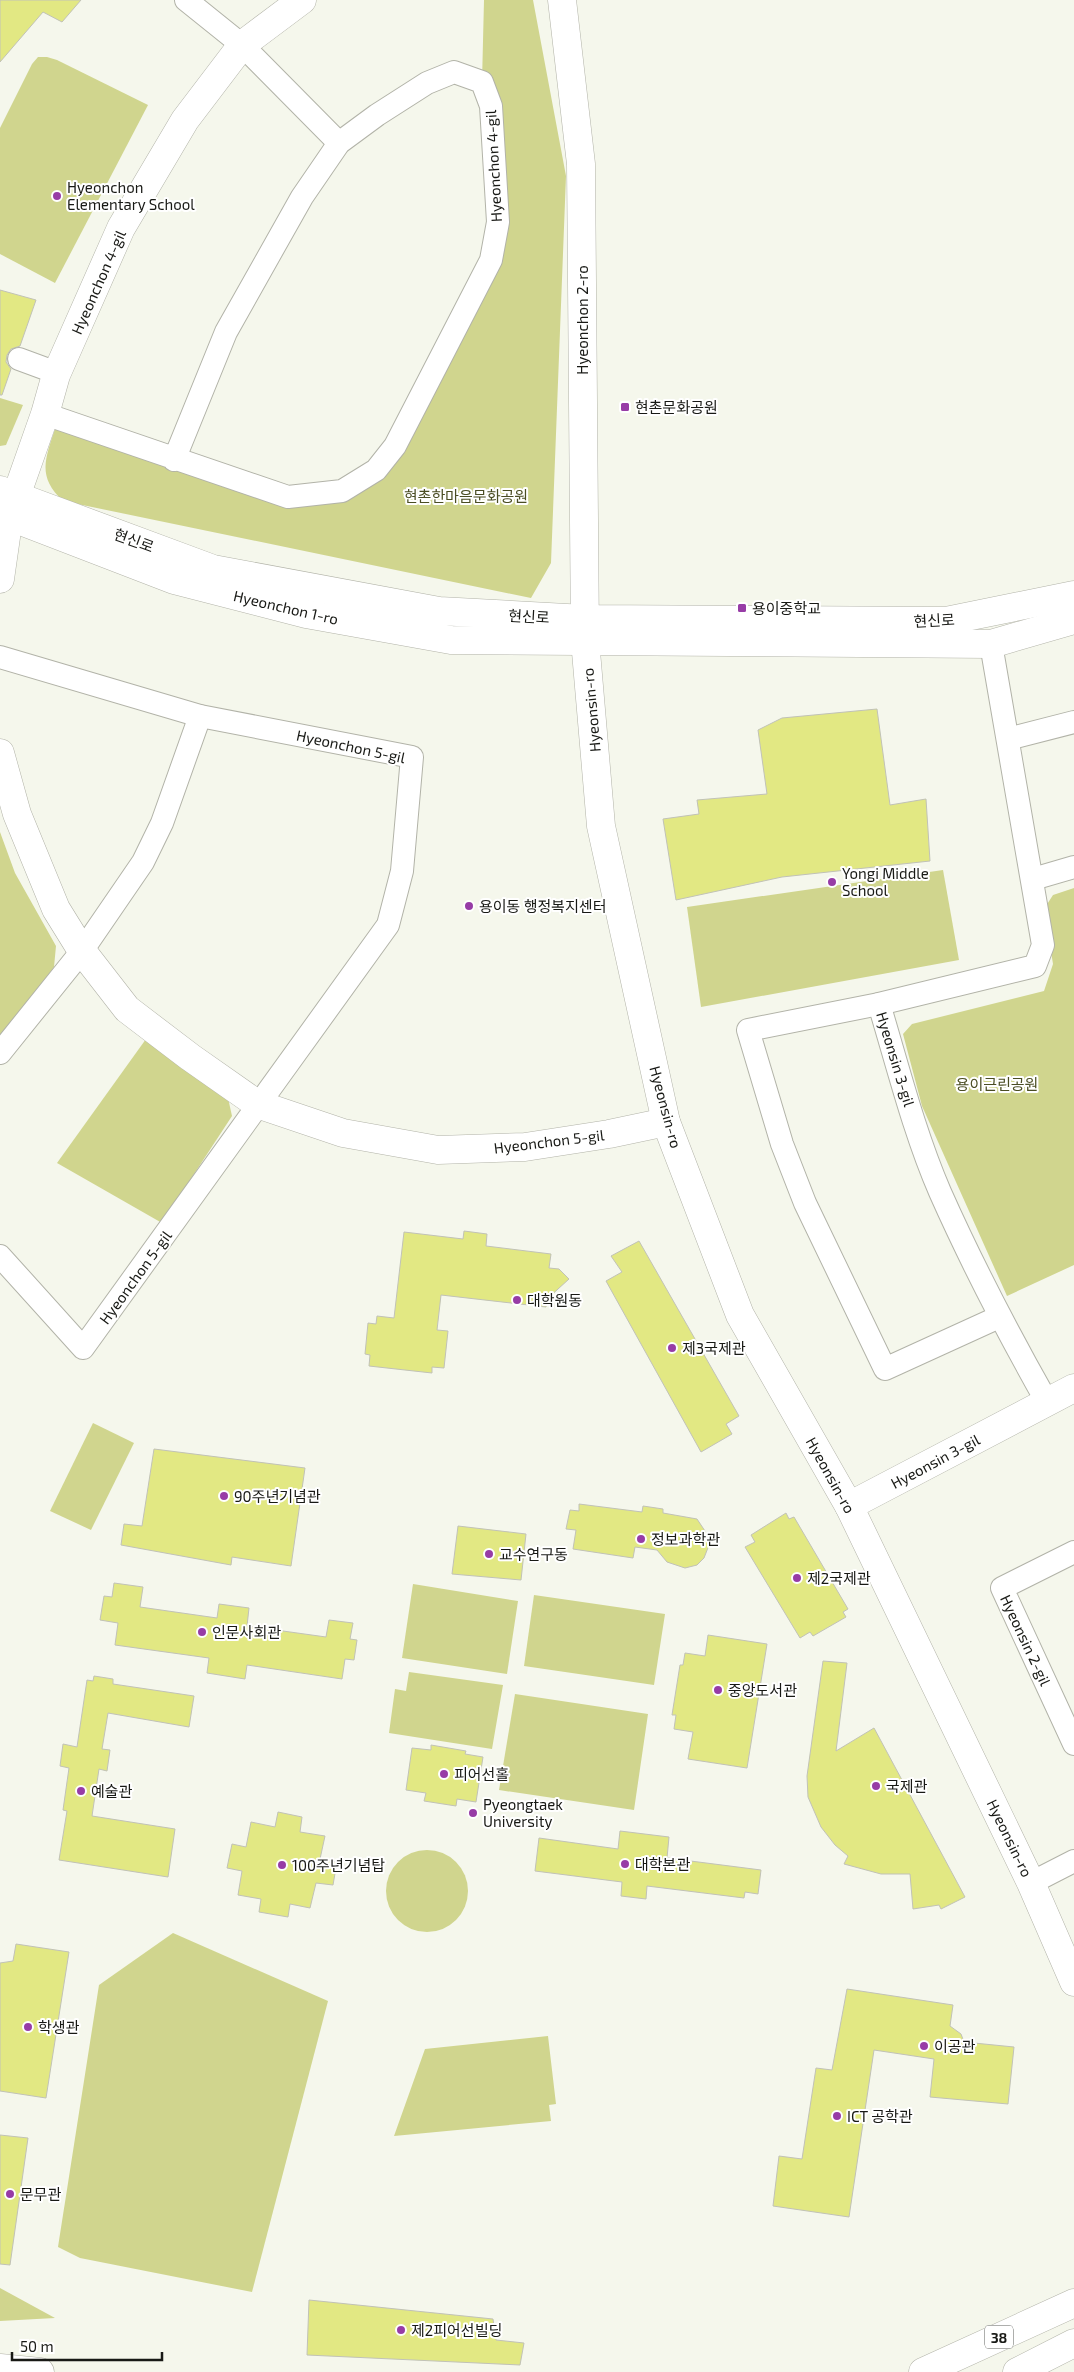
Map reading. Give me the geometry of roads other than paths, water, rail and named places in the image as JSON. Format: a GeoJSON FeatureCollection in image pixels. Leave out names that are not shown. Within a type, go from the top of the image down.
{"type":"FeatureCollection","features":[{"type":"Feature","properties":{"kind":"street"},"geometry":{"type":"LineString","coordinates":[[186,0],[242,45],[339,143]]}},
{"type":"Feature","properties":{"kind":"street","name":"Hyeonchon 4-gil"},"geometry":{"type":"LineString","coordinates":[[6,504],[45,414],[57,373],[121,228],[185,120],[242,45],[302,0]]}},
{"type":"Feature","properties":{"kind":"street","name":"Hyeonchon 2-ro"},"geometry":{"type":"LineString","coordinates":[[562,0],[581,164],[585,630]]}},
{"type":"Feature","properties":{"kind":"street","name":"Hyeonchon 4-gil"},"geometry":{"type":"LineString","coordinates":[[45,414],[174,460],[288,497],[342,491],[376,470],[400,438],[491,260],[498,222],[491,106],[482,82],[454,72],[427,83],[377,115],[339,143],[302,197],[226,332],[174,460]]}},
{"type":"Feature","properties":{"kind":"street"},"geometry":{"type":"LineString","coordinates":[[19,359],[57,373]]}},
{"type":"Feature","properties":{"kind":"street"},"geometry":{"type":"LineString","coordinates":[[0,579],[6,504]]}},
{"type":"Feature","properties":{"kind":"street","name":"Hyeonchon 1-ro"},"geometry":{"type":"LineString","coordinates":[[6,504],[174,580],[306,614],[451,640],[585,630]]}},
{"type":"Feature","properties":{"kind":"street","name":"현신로"},"geometry":{"type":"LineString","coordinates":[[585,630],[946,621],[1074,595]]}},
{"type":"Feature","properties":{"kind":"street"},"geometry":{"type":"LineString","coordinates":[[585,630],[991,644],[1074,620]]}},
{"type":"Feature","properties":{"kind":"street","name":"Hyeonsin-ro"},"geometry":{"type":"LineString","coordinates":[[585,630],[601,826],[666,1122],[740,1315],[849,1506],[1031,1883],[1074,1982]]}},
{"type":"Feature","properties":{"kind":"street","name":"Hyeonsin 3-gil"},"geometry":{"type":"LineString","coordinates":[[991,644],[1044,945],[1035,966],[1026,970],[879,1004],[909,1105],[939,1191],[999,1317],[1047,1402]]}},
{"type":"Feature","properties":{"kind":"street","name":"Hyeonchon 5-gil"},"geometry":{"type":"LineString","coordinates":[[0,657],[200,716],[412,758],[402,871],[388,925],[257,1104],[179,1217],[83,1348],[0,1256]]}},
{"type":"Feature","properties":{"kind":"street"},"geometry":{"type":"LineString","coordinates":[[0,1053],[82,951],[143,862],[162,823],[200,716]]}},
{"type":"Feature","properties":{"kind":"street"},"geometry":{"type":"LineString","coordinates":[[1008,739],[1074,722]]}},
{"type":"Feature","properties":{"kind":"street","name":"Hyeonchon 5-gil"},"geometry":{"type":"LineString","coordinates":[[0,753],[17,814],[45,883],[56,909],[82,951],[127,1009],[190,1057],[257,1104],[343,1133],[438,1150],[525,1147],[609,1134],[666,1122]]}},
{"type":"Feature","properties":{"kind":"street"},"geometry":{"type":"LineString","coordinates":[[1033,879],[1074,867]]}},
{"type":"Feature","properties":{"kind":"street"},"geometry":{"type":"LineString","coordinates":[[879,1004],[748,1030],[782,1144],[805,1203],[885,1369],[999,1317]]}},
{"type":"Feature","properties":{"kind":"street","name":"Hyeonsin 3-gil"},"geometry":{"type":"LineString","coordinates":[[849,1506],[1074,1388]]}},
{"type":"Feature","properties":{"kind":"street","name":"Hyeonsin 2-gil"},"geometry":{"type":"LineString","coordinates":[[1074,1552],[1002,1588],[1066,1707],[1074,1744]]}},
{"type":"Feature","properties":{"kind":"street"},"geometry":{"type":"LineString","coordinates":[[1031,1883],[1074,1861]]}},
{"type":"Feature","properties":{"kind":"street","name":"38"},"geometry":{"type":"LineString","coordinates":[[923,2372],[1074,2302]]}},
{"type":"Feature","properties":{"kind":"street"},"geometry":{"type":"LineString","coordinates":[[1017,2372],[1074,2343]]}},
{"type":"Feature","properties":{"kind":"street"},"geometry":{"type":"LineString","coordinates":[[0,2368],[40,2372]]}},
{"type":"Feature","properties":{"kind":"place","name":"Hyeonchon Elementary School"},"geometry":{"type":"Point","coordinates":[57,196]}},
{"type":"Feature","properties":{"kind":"place","name":"현촌문화공원"},"geometry":{"type":"Point","coordinates":[625,407]}},
{"type":"Feature","properties":{"kind":"place","name":"용이중학교"},"geometry":{"type":"Point","coordinates":[742,608]}},
{"type":"Feature","properties":{"kind":"place","name":"Yongi Middle School"},"geometry":{"type":"Point","coordinates":[832,882]}},
{"type":"Feature","properties":{"kind":"place","name":"용이동 행정복지센터"},"geometry":{"type":"Point","coordinates":[469,906]}},
{"type":"Feature","properties":{"kind":"place","name":"대학원동"},"geometry":{"type":"Point","coordinates":[517,1300]}},
{"type":"Feature","properties":{"kind":"place","name":"제3국제관"},"geometry":{"type":"Point","coordinates":[672,1348]}},
{"type":"Feature","properties":{"kind":"place","name":"90주년기념관"},"geometry":{"type":"Point","coordinates":[224,1496]}},
{"type":"Feature","properties":{"kind":"place","name":"정보과학관"},"geometry":{"type":"Point","coordinates":[641,1539]}},
{"type":"Feature","properties":{"kind":"place","name":"교수연구동"},"geometry":{"type":"Point","coordinates":[489,1554]}},
{"type":"Feature","properties":{"kind":"place","name":"제2국제관"},"geometry":{"type":"Point","coordinates":[797,1578]}},
{"type":"Feature","properties":{"kind":"place","name":"인문사회관"},"geometry":{"type":"Point","coordinates":[202,1632]}},
{"type":"Feature","properties":{"kind":"place","name":"중앙도서관"},"geometry":{"type":"Point","coordinates":[718,1690]}},
{"type":"Feature","properties":{"kind":"place","name":"피어선홀"},"geometry":{"type":"Point","coordinates":[444,1774]}},
{"type":"Feature","properties":{"kind":"place","name":"국제관"},"geometry":{"type":"Point","coordinates":[876,1786]}},
{"type":"Feature","properties":{"kind":"place","name":"예술관"},"geometry":{"type":"Point","coordinates":[81,1791]}},
{"type":"Feature","properties":{"kind":"place","name":"Pyeongtaek University"},"geometry":{"type":"Point","coordinates":[473,1813]}},
{"type":"Feature","properties":{"kind":"place","name":"대학본관"},"geometry":{"type":"Point","coordinates":[625,1864]}},
{"type":"Feature","properties":{"kind":"place","name":"100주년기념탑"},"geometry":{"type":"Point","coordinates":[282,1865]}},
{"type":"Feature","properties":{"kind":"place","name":"학생관"},"geometry":{"type":"Point","coordinates":[28,2027]}},
{"type":"Feature","properties":{"kind":"place","name":"이공관"},"geometry":{"type":"Point","coordinates":[924,2046]}},
{"type":"Feature","properties":{"kind":"place","name":"ICT 공학관"},"geometry":{"type":"Point","coordinates":[837,2116]}},
{"type":"Feature","properties":{"kind":"place","name":"문무관"},"geometry":{"type":"Point","coordinates":[10,2194]}},
{"type":"Feature","properties":{"kind":"place","name":"제2피어선빌딩"},"geometry":{"type":"Point","coordinates":[401,2330]}},
{"type":"Feature","properties":{"kind":"park label","name":"현촌한마음문화공원"},"geometry":{"type":"Point","coordinates":[466,496]}},
{"type":"Feature","properties":{"kind":"park label","name":"용이근린공원"},"geometry":{"type":"Point","coordinates":[997,1084]}}]}
